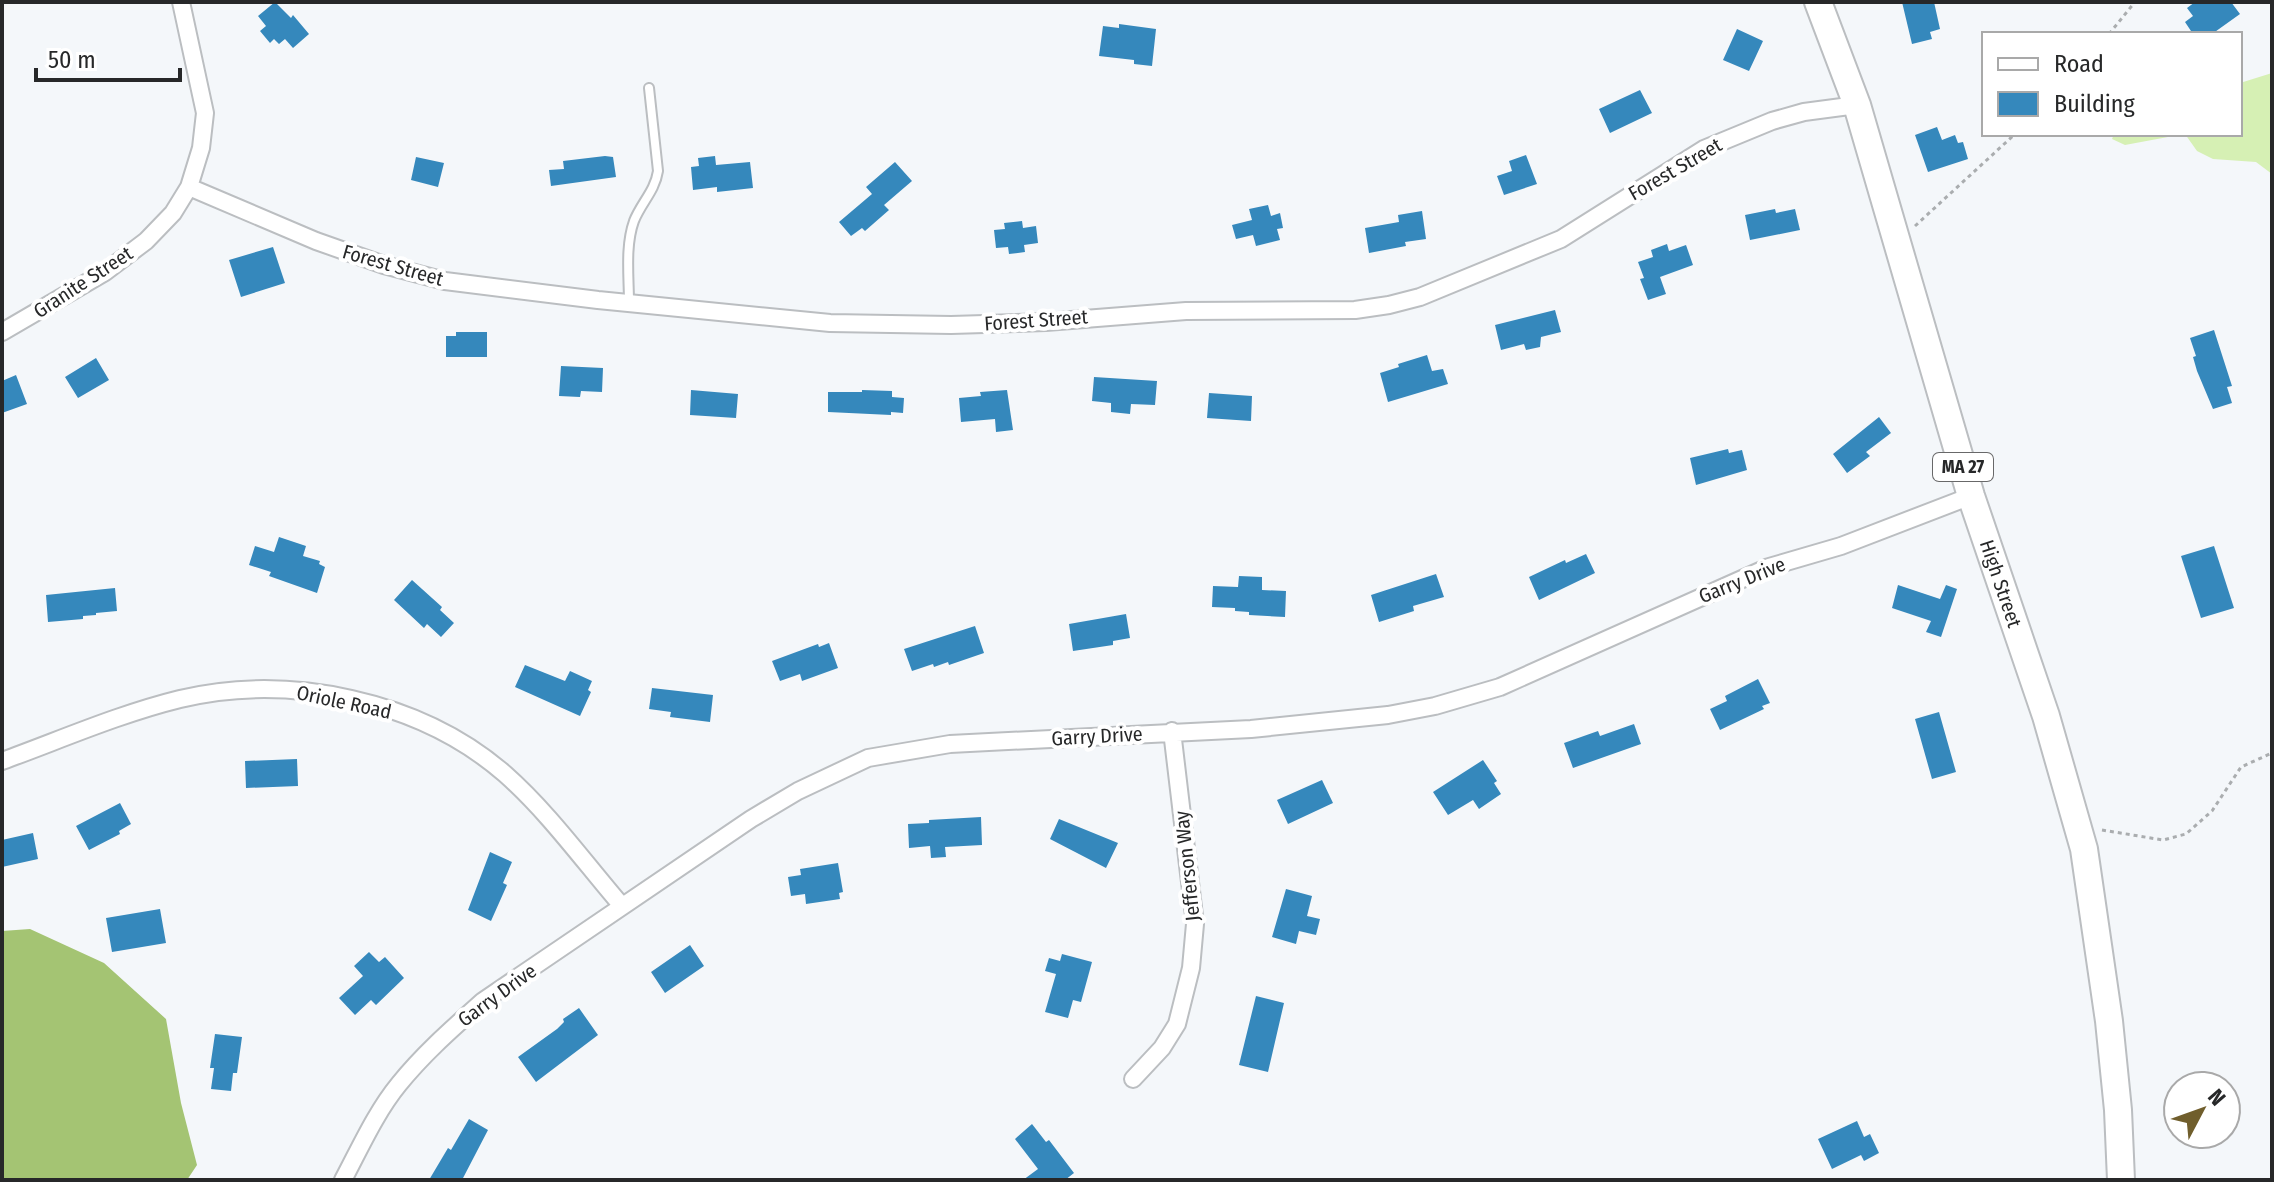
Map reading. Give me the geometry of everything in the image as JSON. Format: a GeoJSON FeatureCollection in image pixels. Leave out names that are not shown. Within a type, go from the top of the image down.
{"type":"FeatureCollection","features":[{"type":"Feature","properties":{"kind":"main road","name":"High Street"},"geometry":{"type":"LineString","coordinates":[[1818,2],[1857,105],[1971,496],[2046,716],[2078,827],[2090,879],[2109,1021],[2121,1180]]}},
{"type":"Feature","properties":{"kind":"street","name":"Granite Street"},"geometry":{"type":"LineString","coordinates":[[2,332],[105,272],[146,241],[173,213],[189,187],[201,148],[205,113],[181,2]]}},
{"type":"Feature","properties":{"kind":"street","name":"Forest Street"},"geometry":{"type":"LineString","coordinates":[[189,187],[316,241],[384,265],[445,281],[629,304],[830,323],[951,325],[1046,322],[1170,312],[1355,310],[1420,297],[1561,239],[1704,149],[1772,121],[1804,112],[1857,105]]}},
{"type":"Feature","properties":{"kind":"street","name":"Garry Drive"},"geometry":{"type":"LineString","coordinates":[[343,1180],[378,1115],[399,1084],[450,1030],[483,1001],[786,798],[868,758],[950,744],[1251,729],[1388,715],[1435,706],[1500,687],[1769,567],[1841,546],[1971,496]]}},
{"type":"Feature","properties":{"kind":"street","name":"Oriole Road"},"geometry":{"type":"LineString","coordinates":[[2,761],[149,708],[193,697],[252,690],[288,690],[356,701],[422,722],[479,754],[530,798],[622,906]]}},
{"type":"Feature","properties":{"kind":"street","name":"Jefferson Way"},"geometry":{"type":"LineString","coordinates":[[1133,1079],[1162,1048],[1177,1024],[1191,968],[1195,924],[1172,731]]}},
{"type":"Feature","properties":{"kind":"lane"},"geometry":{"type":"LineString","coordinates":[[629,304],[630,237],[639,210],[656,183],[658,171],[649,88]]}},
{"type":"Feature","properties":{"kind":"path"},"geometry":{"type":"LineString","coordinates":[[2111,32],[2135,2]]}},
{"type":"Feature","properties":{"kind":"path"},"geometry":{"type":"LineString","coordinates":[[1898,243],[1949,192],[2013,136]]}},
{"type":"Feature","properties":{"kind":"path"},"geometry":{"type":"LineString","coordinates":[[2078,827],[2163,840],[2186,834],[2212,811],[2241,767],[2272,753]]}},
{"type":"Feature","properties":{"kind":"green space"},"geometry":{"type":"Polygon","coordinates":[[[2272,73],[2272,174],[2256,162],[2213,159],[2197,151],[2186,136],[2242,136],[2242,82],[2272,73]]]}},
{"type":"Feature","properties":{"kind":"green space"},"geometry":{"type":"Polygon","coordinates":[[[2113,136],[2173,136],[2125,145],[2112,139],[2113,136]]]}},
{"type":"Feature","properties":{"kind":"green space"},"geometry":{"type":"Polygon","coordinates":[[[30,929],[104,963],[166,1019],[181,1103],[197,1165],[187,1180],[2,1180],[2,931],[30,929]]]}},
{"type":"Feature","properties":{"kind":"building"},"geometry":{"type":"Polygon","coordinates":[[[275,2],[291,18],[293,15],[309,34],[293,48],[285,39],[279,44],[274,39],[270,43],[260,31],[266,26],[258,16],[275,2]]]}},
{"type":"Feature","properties":{"kind":"building"},"geometry":{"type":"Polygon","coordinates":[[[1902,2],[1934,2],[1940,29],[1930,32],[1932,39],[1912,44],[1902,2]]]}},
{"type":"Feature","properties":{"kind":"building"},"geometry":{"type":"Polygon","coordinates":[[[2195,2],[2231,2],[2240,14],[2215,32],[2192,32],[2185,22],[2193,16],[2187,8],[2195,2]]]}},
{"type":"Feature","properties":{"kind":"building"},"geometry":{"type":"Polygon","coordinates":[[[1119,24],[1156,29],[1152,66],[1134,64],[1134,60],[1099,56],[1103,26],[1119,28],[1119,24]]]}},
{"type":"Feature","properties":{"kind":"building"},"geometry":{"type":"Polygon","coordinates":[[[1737,29],[1763,41],[1749,71],[1723,60],[1737,29]]]}},
{"type":"Feature","properties":{"kind":"building"},"geometry":{"type":"Polygon","coordinates":[[[1640,90],[1652,113],[1610,133],[1599,109],[1640,90]]]}},
{"type":"Feature","properties":{"kind":"building"},"geometry":{"type":"Polygon","coordinates":[[[1937,127],[1942,140],[1955,135],[1958,143],[1963,142],[1968,159],[1928,172],[1915,135],[1937,127]]]}},
{"type":"Feature","properties":{"kind":"building"},"geometry":{"type":"Polygon","coordinates":[[[1526,155],[1537,184],[1504,195],[1497,176],[1512,171],[1509,161],[1526,155]]]}},
{"type":"Feature","properties":{"kind":"building"},"geometry":{"type":"Polygon","coordinates":[[[715,156],[716,165],[750,162],[753,188],[717,192],[717,187],[693,190],[691,167],[699,166],[698,158],[715,156]]]}},
{"type":"Feature","properties":{"kind":"building"},"geometry":{"type":"Polygon","coordinates":[[[416,157],[444,163],[438,187],[411,180],[416,157]]]}},
{"type":"Feature","properties":{"kind":"building"},"geometry":{"type":"Polygon","coordinates":[[[613,157],[616,177],[551,186],[549,170],[564,169],[563,161],[613,157]]]}},
{"type":"Feature","properties":{"kind":"building"},"geometry":{"type":"Polygon","coordinates":[[[895,162],[912,181],[884,205],[889,210],[865,231],[862,228],[851,236],[839,222],[872,194],[866,187],[895,162]]]}},
{"type":"Feature","properties":{"kind":"building"},"geometry":{"type":"Polygon","coordinates":[[[1268,205],[1271,216],[1280,213],[1283,228],[1277,229],[1280,240],[1256,246],[1253,235],[1236,239],[1232,225],[1252,220],[1249,209],[1268,205]]]}},
{"type":"Feature","properties":{"kind":"building"},"geometry":{"type":"Polygon","coordinates":[[[1775,209],[1776,213],[1795,209],[1800,230],[1750,240],[1745,215],[1775,209]]]}},
{"type":"Feature","properties":{"kind":"building"},"geometry":{"type":"Polygon","coordinates":[[[1422,211],[1426,239],[1369,253],[1365,228],[1399,222],[1398,215],[1422,211]]]}},
{"type":"Feature","properties":{"kind":"building"},"geometry":{"type":"Polygon","coordinates":[[[1022,221],[1023,228],[1036,226],[1038,243],[1024,245],[1025,252],[1009,254],[1008,247],[996,248],[994,230],[1005,229],[1004,223],[1022,221]]]}},
{"type":"Feature","properties":{"kind":"building"},"geometry":{"type":"Polygon","coordinates":[[[1667,244],[1669,251],[1686,245],[1693,265],[1660,277],[1666,294],[1648,300],[1638,262],[1653,257],[1651,250],[1667,244]]]}},
{"type":"Feature","properties":{"kind":"building"},"geometry":{"type":"Polygon","coordinates":[[[273,247],[285,283],[241,297],[229,260],[273,247]]]}},
{"type":"Feature","properties":{"kind":"building"},"geometry":{"type":"Polygon","coordinates":[[[1555,310],[1561,332],[1541,337],[1540,347],[1526,350],[1524,344],[1501,350],[1495,325],[1555,310]]]}},
{"type":"Feature","properties":{"kind":"building"},"geometry":{"type":"Polygon","coordinates":[[[2214,330],[2232,386],[2227,387],[2232,403],[2213,409],[2197,371],[2190,338],[2214,330]]]}},
{"type":"Feature","properties":{"kind":"building"},"geometry":{"type":"Polygon","coordinates":[[[456,332],[487,332],[487,357],[446,357],[446,336],[456,336],[456,332]]]}},
{"type":"Feature","properties":{"kind":"building"},"geometry":{"type":"Polygon","coordinates":[[[1427,355],[1432,371],[1443,369],[1448,384],[1388,402],[1380,373],[1427,355]]]}},
{"type":"Feature","properties":{"kind":"building"},"geometry":{"type":"Polygon","coordinates":[[[96,358],[109,380],[78,398],[65,377],[96,358]]]}},
{"type":"Feature","properties":{"kind":"building"},"geometry":{"type":"Polygon","coordinates":[[[561,366],[603,368],[602,392],[581,391],[580,397],[559,396],[561,366]]]}},
{"type":"Feature","properties":{"kind":"building"},"geometry":{"type":"Polygon","coordinates":[[[16,375],[27,404],[2,413],[2,381],[16,375]]]}},
{"type":"Feature","properties":{"kind":"building"},"geometry":{"type":"Polygon","coordinates":[[[1094,377],[1157,381],[1155,405],[1131,404],[1130,414],[1111,412],[1111,403],[1092,401],[1094,377]]]}},
{"type":"Feature","properties":{"kind":"building"},"geometry":{"type":"Polygon","coordinates":[[[691,390],[738,394],[736,418],[690,415],[691,390]]]}},
{"type":"Feature","properties":{"kind":"building"},"geometry":{"type":"Polygon","coordinates":[[[1007,390],[1013,430],[996,432],[995,419],[961,422],[959,398],[981,396],[980,392],[1007,390]]]}},
{"type":"Feature","properties":{"kind":"building"},"geometry":{"type":"Polygon","coordinates":[[[892,391],[892,397],[904,398],[903,413],[828,412],[828,392],[892,391]]]}},
{"type":"Feature","properties":{"kind":"building"},"geometry":{"type":"Polygon","coordinates":[[[1209,393],[1252,396],[1251,421],[1207,418],[1209,393]]]}},
{"type":"Feature","properties":{"kind":"building"},"geometry":{"type":"Polygon","coordinates":[[[1879,417],[1891,433],[1866,452],[1870,456],[1847,473],[1833,454],[1879,417]]]}},
{"type":"Feature","properties":{"kind":"building"},"geometry":{"type":"Polygon","coordinates":[[[1728,449],[1729,453],[1742,450],[1747,470],[1696,485],[1690,458],[1728,449]]]}},
{"type":"Feature","properties":{"kind":"building"},"geometry":{"type":"Polygon","coordinates":[[[279,537],[306,546],[303,556],[320,561],[319,564],[325,567],[317,593],[269,576],[271,572],[249,565],[255,546],[274,552],[279,537]]]}},
{"type":"Feature","properties":{"kind":"building"},"geometry":{"type":"Polygon","coordinates":[[[2214,546],[2234,608],[2201,618],[2181,556],[2214,546]]]}},
{"type":"Feature","properties":{"kind":"building"},"geometry":{"type":"Polygon","coordinates":[[[1586,554],[1595,573],[1539,600],[1529,577],[1586,554]]]}},
{"type":"Feature","properties":{"kind":"building"},"geometry":{"type":"Polygon","coordinates":[[[1436,574],[1444,597],[1413,606],[1414,611],[1379,622],[1371,595],[1436,574]]]}},
{"type":"Feature","properties":{"kind":"building"},"geometry":{"type":"Polygon","coordinates":[[[1239,576],[1262,577],[1262,590],[1286,591],[1285,617],[1249,615],[1249,612],[1235,611],[1235,608],[1212,607],[1213,586],[1238,587],[1239,576]]]}},
{"type":"Feature","properties":{"kind":"building"},"geometry":{"type":"Polygon","coordinates":[[[412,580],[442,607],[440,610],[454,623],[441,637],[427,624],[424,628],[394,600],[412,580]]]}},
{"type":"Feature","properties":{"kind":"building"},"geometry":{"type":"Polygon","coordinates":[[[1898,585],[1940,599],[1946,585],[1957,589],[1941,637],[1926,632],[1931,621],[1892,608],[1898,585]]]}},
{"type":"Feature","properties":{"kind":"building"},"geometry":{"type":"Polygon","coordinates":[[[115,588],[117,611],[83,616],[83,619],[48,622],[46,595],[115,588]]]}},
{"type":"Feature","properties":{"kind":"building"},"geometry":{"type":"Polygon","coordinates":[[[1126,614],[1130,638],[1113,641],[1113,645],[1073,651],[1069,624],[1126,614]]]}},
{"type":"Feature","properties":{"kind":"building"},"geometry":{"type":"Polygon","coordinates":[[[975,626],[984,653],[949,665],[948,662],[934,667],[933,664],[912,671],[904,649],[975,626]]]}},
{"type":"Feature","properties":{"kind":"building"},"geometry":{"type":"Polygon","coordinates":[[[829,643],[838,668],[802,681],[800,674],[780,681],[772,661],[829,643]]]}},
{"type":"Feature","properties":{"kind":"building"},"geometry":{"type":"Polygon","coordinates":[[[525,665],[565,681],[570,671],[592,681],[588,690],[591,692],[580,716],[515,687],[525,665]]]}},
{"type":"Feature","properties":{"kind":"building"},"geometry":{"type":"Polygon","coordinates":[[[1758,679],[1770,703],[1762,706],[1764,709],[1720,730],[1710,709],[1727,701],[1725,696],[1758,679]]]}},
{"type":"Feature","properties":{"kind":"building"},"geometry":{"type":"Polygon","coordinates":[[[652,688],[713,695],[710,722],[670,717],[671,712],[649,709],[652,688]]]}},
{"type":"Feature","properties":{"kind":"building"},"geometry":{"type":"Polygon","coordinates":[[[1939,712],[1956,772],[1932,779],[1915,719],[1939,712]]]}},
{"type":"Feature","properties":{"kind":"building"},"geometry":{"type":"Polygon","coordinates":[[[1634,724],[1641,744],[1573,768],[1564,743],[1598,731],[1600,736],[1634,724]]]}},
{"type":"Feature","properties":{"kind":"building"},"geometry":{"type":"Polygon","coordinates":[[[297,759],[298,786],[246,788],[245,761],[297,759]]]}},
{"type":"Feature","properties":{"kind":"building"},"geometry":{"type":"Polygon","coordinates":[[[1483,760],[1497,781],[1494,783],[1501,794],[1479,809],[1473,800],[1448,815],[1433,792],[1483,760]]]}},
{"type":"Feature","properties":{"kind":"building"},"geometry":{"type":"Polygon","coordinates":[[[1322,780],[1333,803],[1288,824],[1277,800],[1322,780]]]}},
{"type":"Feature","properties":{"kind":"building"},"geometry":{"type":"Polygon","coordinates":[[[120,803],[131,824],[119,831],[120,834],[89,850],[76,826],[120,803]]]}},
{"type":"Feature","properties":{"kind":"building"},"geometry":{"type":"Polygon","coordinates":[[[981,817],[982,845],[945,847],[946,857],[931,858],[930,846],[909,848],[908,824],[981,817]]]}},
{"type":"Feature","properties":{"kind":"building"},"geometry":{"type":"Polygon","coordinates":[[[1059,819],[1118,843],[1106,868],[1050,839],[1059,819]]]}},
{"type":"Feature","properties":{"kind":"building"},"geometry":{"type":"Polygon","coordinates":[[[33,833],[38,859],[2,867],[2,840],[33,833]]]}},
{"type":"Feature","properties":{"kind":"building"},"geometry":{"type":"Polygon","coordinates":[[[490,852],[512,862],[503,883],[507,885],[491,921],[468,910],[490,852]]]}},
{"type":"Feature","properties":{"kind":"building"},"geometry":{"type":"Polygon","coordinates":[[[838,863],[843,892],[839,893],[840,899],[806,904],[805,894],[791,896],[788,877],[801,875],[800,869],[838,863]]]}},
{"type":"Feature","properties":{"kind":"building"},"geometry":{"type":"Polygon","coordinates":[[[1286,889],[1312,896],[1307,916],[1320,919],[1316,935],[1299,931],[1296,944],[1272,937],[1286,889]]]}},
{"type":"Feature","properties":{"kind":"building"},"geometry":{"type":"Polygon","coordinates":[[[160,909],[166,943],[112,952],[106,918],[160,909]]]}},
{"type":"Feature","properties":{"kind":"building"},"geometry":{"type":"Polygon","coordinates":[[[690,945],[704,966],[665,993],[651,972],[690,945]]]}},
{"type":"Feature","properties":{"kind":"building"},"geometry":{"type":"Polygon","coordinates":[[[369,952],[379,962],[385,957],[404,978],[376,1005],[371,1000],[355,1015],[339,998],[363,976],[354,966],[369,952]]]}},
{"type":"Feature","properties":{"kind":"building"},"geometry":{"type":"Polygon","coordinates":[[[1062,954],[1092,962],[1081,1002],[1073,1000],[1068,1018],[1045,1012],[1056,974],[1045,971],[1049,958],[1060,961],[1062,954]]]}},
{"type":"Feature","properties":{"kind":"building"},"geometry":{"type":"Polygon","coordinates":[[[1256,996],[1284,1003],[1268,1072],[1239,1065],[1256,996]]]}},
{"type":"Feature","properties":{"kind":"building"},"geometry":{"type":"Polygon","coordinates":[[[579,1008],[598,1035],[536,1082],[518,1057],[557,1029],[564,1022],[563,1019],[579,1008]]]}},
{"type":"Feature","properties":{"kind":"building"},"geometry":{"type":"Polygon","coordinates":[[[215,1034],[242,1037],[231,1091],[211,1089],[214,1068],[210,1068],[215,1034]]]}},
{"type":"Feature","properties":{"kind":"building"},"geometry":{"type":"Polygon","coordinates":[[[469,1119],[488,1130],[462,1180],[429,1180],[448,1148],[451,1150],[469,1119]]]}},
{"type":"Feature","properties":{"kind":"building"},"geometry":{"type":"Polygon","coordinates":[[[1857,1121],[1864,1137],[1870,1134],[1879,1153],[1864,1161],[1861,1155],[1832,1169],[1818,1139],[1857,1121]]]}},
{"type":"Feature","properties":{"kind":"building"},"geometry":{"type":"Polygon","coordinates":[[[1032,1124],[1046,1142],[1049,1140],[1074,1173],[1065,1180],[1023,1180],[1038,1169],[1015,1139],[1032,1124]]]}}]}
